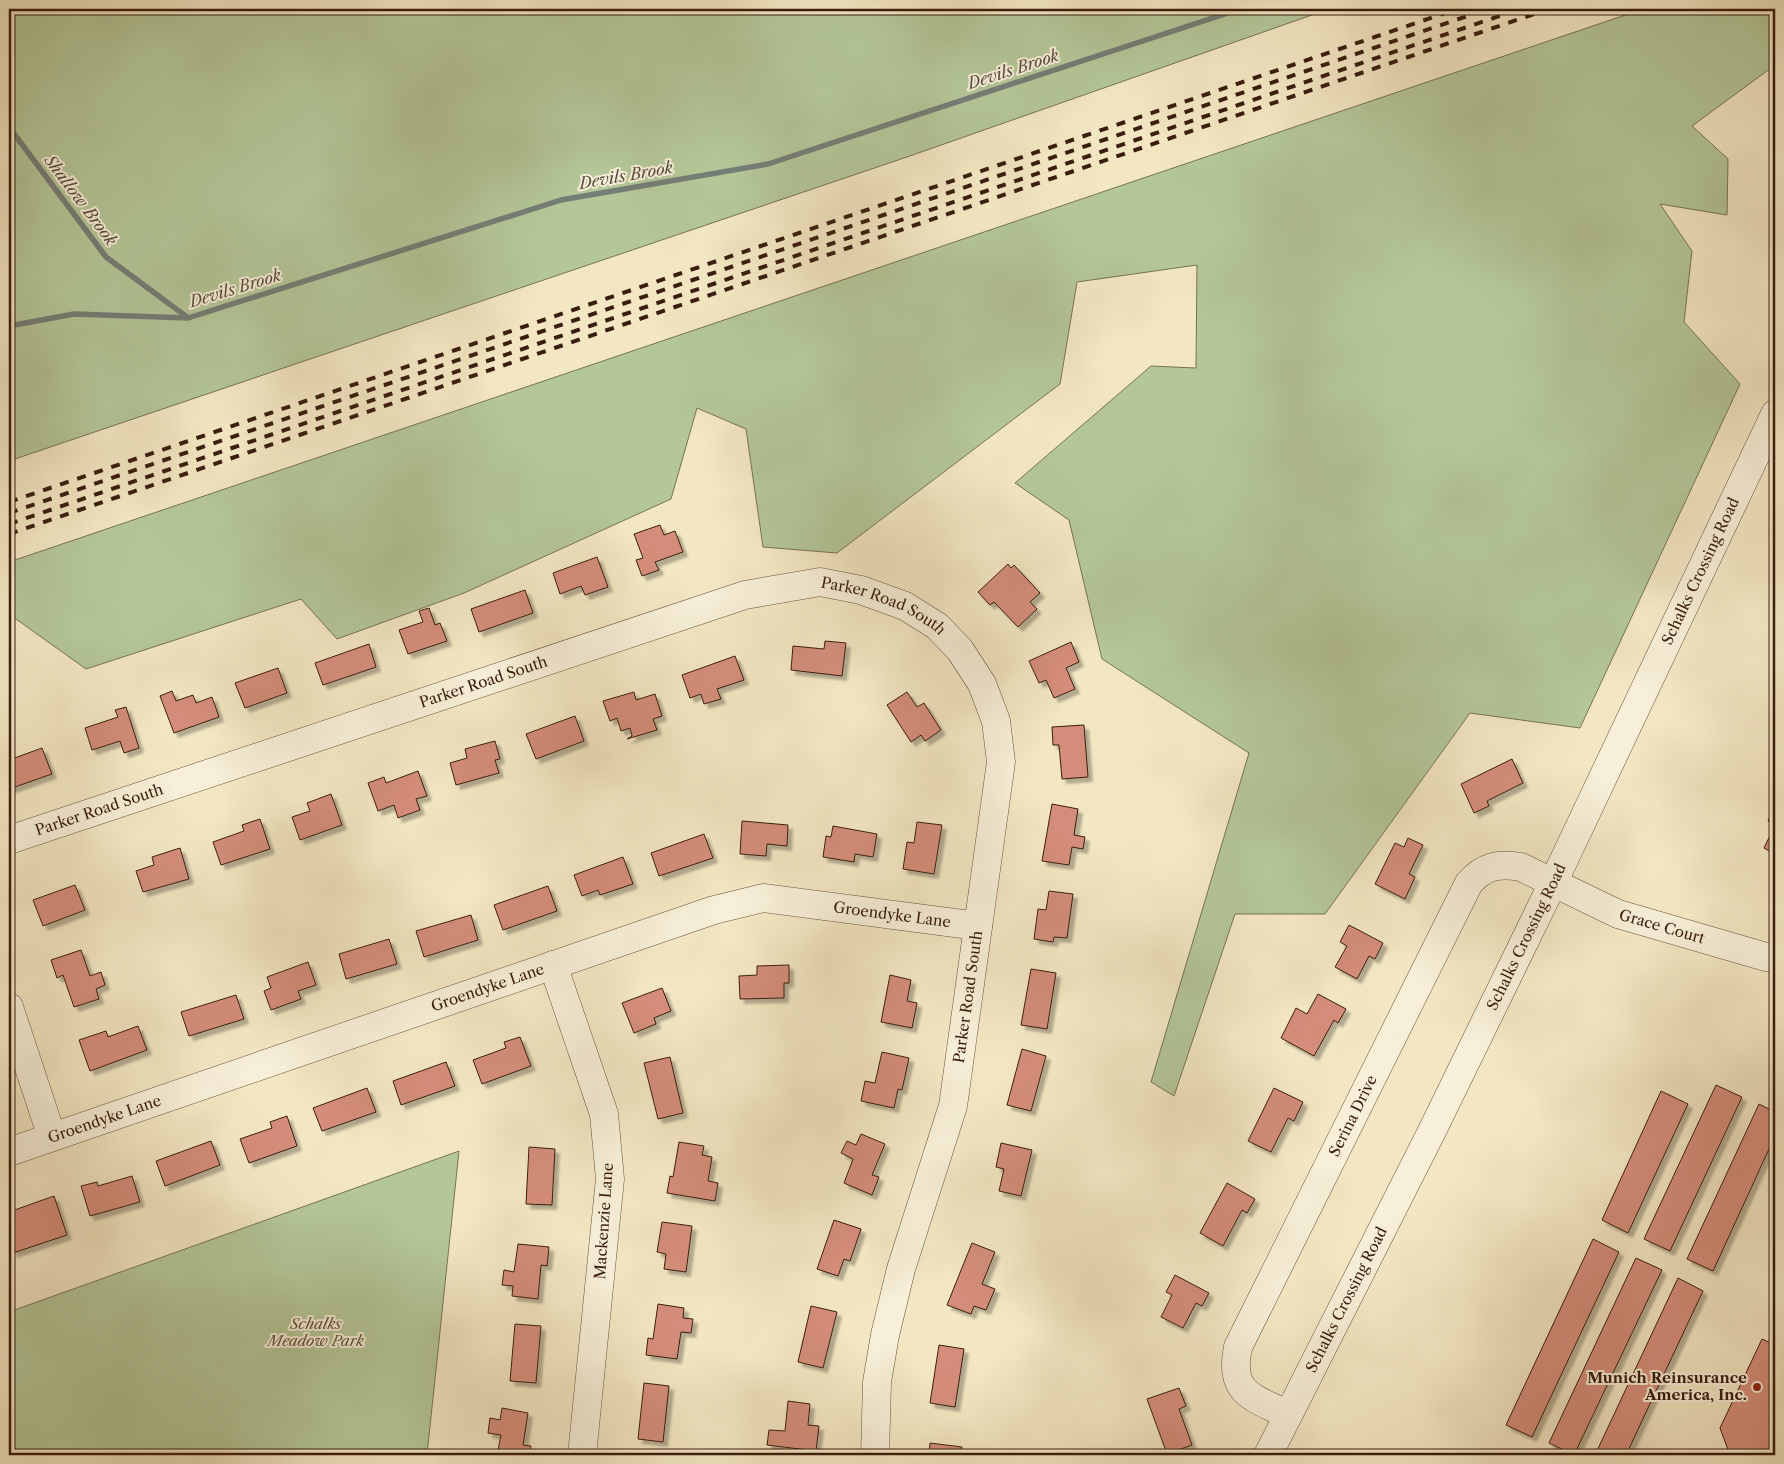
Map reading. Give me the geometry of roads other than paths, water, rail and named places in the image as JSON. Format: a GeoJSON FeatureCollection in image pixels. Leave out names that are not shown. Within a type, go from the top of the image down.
{"type":"FeatureCollection","features":[{"type":"Feature","properties":{"kind":"street","name":"Schalks Crossing Road"},"geometry":{"type":"LineString","coordinates":[[1268,1455],[1553,883],[1775,414]]}},
{"type":"Feature","properties":{"kind":"street","name":"Parker Road South"},"geometry":{"type":"LineString","coordinates":[[9,840],[745,595],[820,582],[862,590],[879,596],[905,606],[937,626],[960,650],[982,684],[996,721],[1001,762],[953,1106],[902,1269],[885,1335],[877,1382],[875,1455]]}},
{"type":"Feature","properties":{"kind":"street","name":"Serina Drive"},"geometry":{"type":"LineString","coordinates":[[1288,1416],[1246,1394],[1236,1379],[1235,1363],[1238,1347],[1470,883],[1477,874],[1489,867],[1504,864],[1521,867],[1553,883]]}},
{"type":"Feature","properties":{"kind":"street","name":"Grace Court"},"geometry":{"type":"LineString","coordinates":[[1553,883],[1618,914],[1766,957],[1775,957]]}},
{"type":"Feature","properties":{"kind":"street","name":"Groendyke Lane"},"geometry":{"type":"LineString","coordinates":[[9,1152],[714,910],[762,898],[978,926]]}},
{"type":"Feature","properties":{"kind":"street","name":"Mackenzie Lane"},"geometry":{"type":"LineString","coordinates":[[553,965],[604,1114],[609,1149],[610,1179],[582,1455]]}},
{"type":"Feature","properties":{"kind":"street"},"geometry":{"type":"LineString","coordinates":[[9,1007],[52,1137]]}},
{"type":"Feature","properties":{"kind":"waterway","name":"Devils Brook"},"geometry":{"type":"LineString","coordinates":[[9,326],[74,314],[188,318],[561,200],[768,164],[1240,9]]}},
{"type":"Feature","properties":{"kind":"waterway","name":"Shallow Brook"},"geometry":{"type":"LineString","coordinates":[[9,127],[106,257],[187,317]]}},
{"type":"Feature","properties":{"kind":"railway"},"geometry":{"type":"LineString","coordinates":[[9,502],[1457,9]]}},
{"type":"Feature","properties":{"kind":"railway"},"geometry":{"type":"LineString","coordinates":[[9,513],[1488,9]]}},
{"type":"Feature","properties":{"kind":"railway"},"geometry":{"type":"LineString","coordinates":[[9,524],[1520,9]]}},
{"type":"Feature","properties":{"kind":"railway"},"geometry":{"type":"LineString","coordinates":[[9,534],[1549,9]]}},
{"type":"Feature","properties":{"kind":"place","name":"Munich Reinsurance America, Inc."},"geometry":{"type":"Point","coordinates":[1757,1387]}},
{"type":"Feature","properties":{"kind":"park label","name":"Schalks Meadow Park"},"geometry":{"type":"Point","coordinates":[316,1332]}}]}
